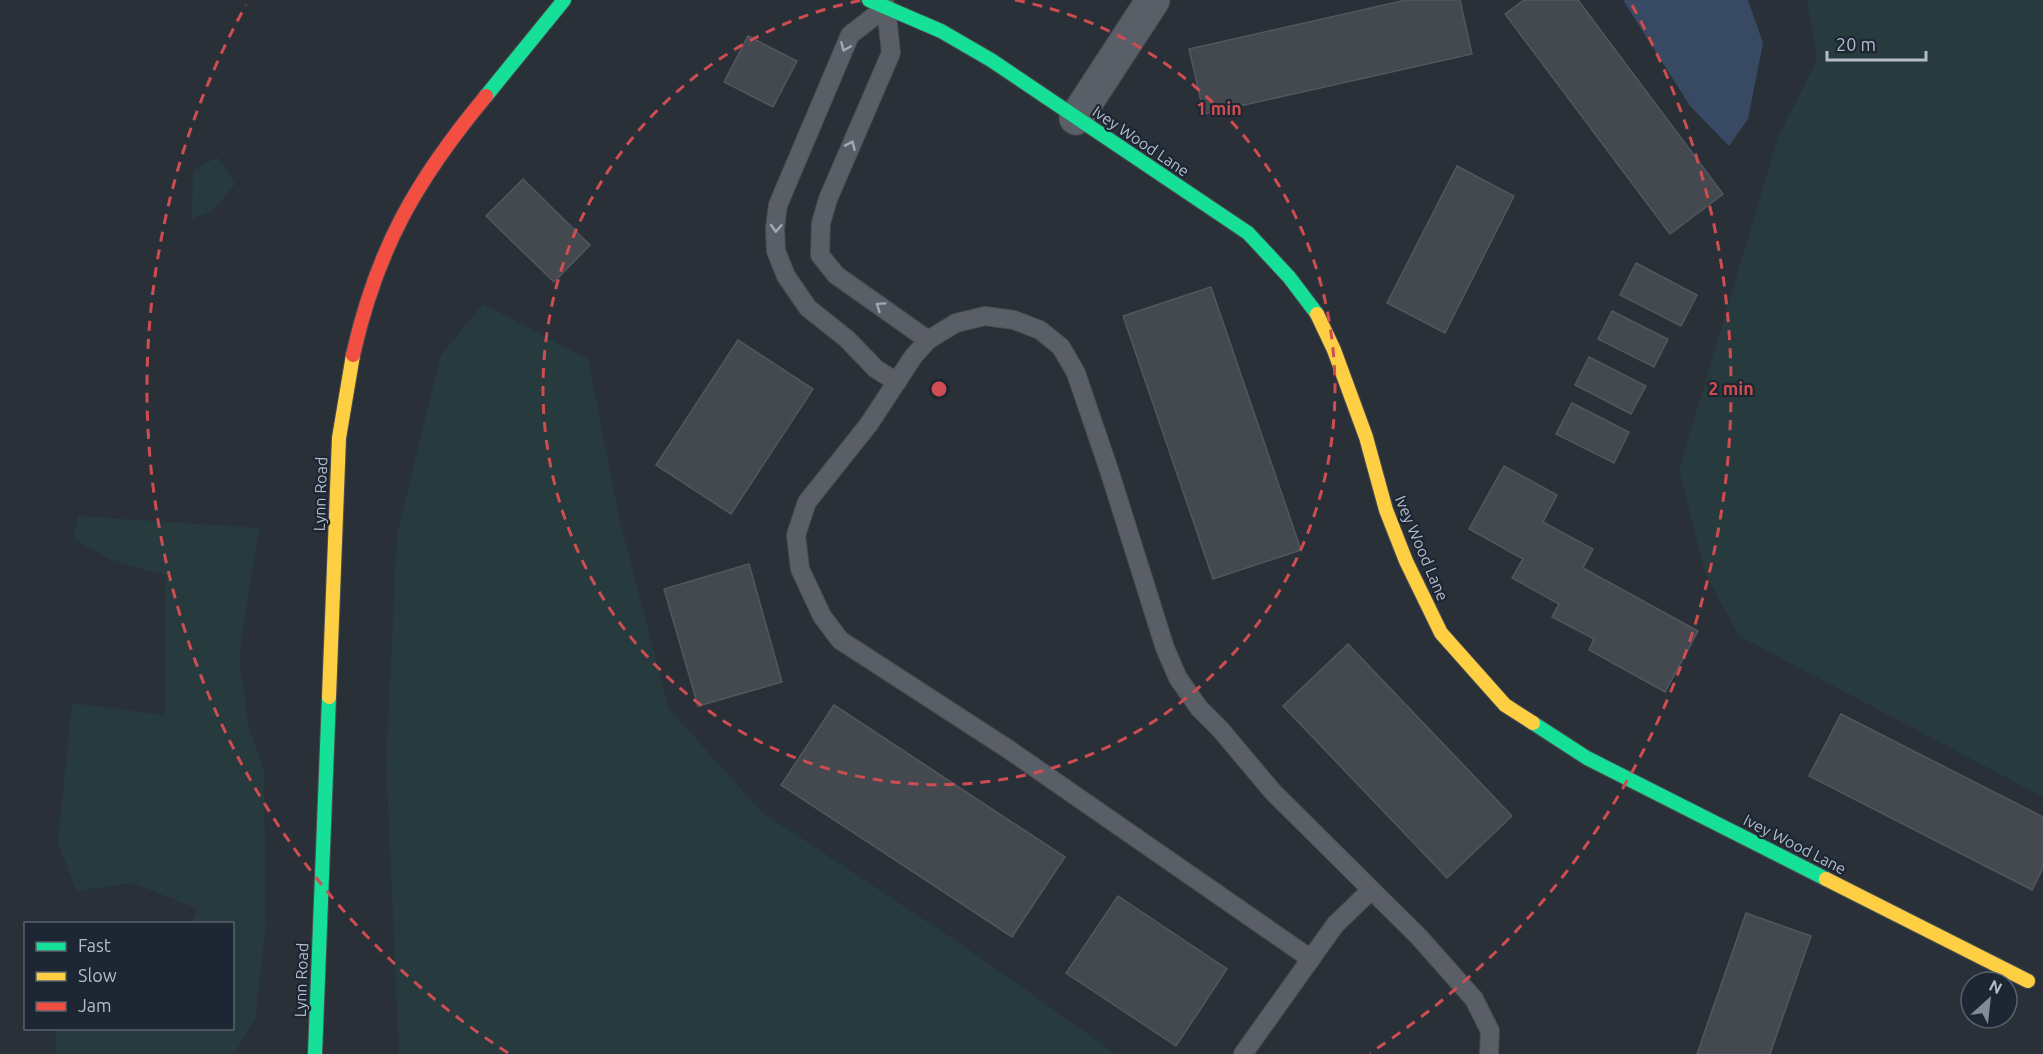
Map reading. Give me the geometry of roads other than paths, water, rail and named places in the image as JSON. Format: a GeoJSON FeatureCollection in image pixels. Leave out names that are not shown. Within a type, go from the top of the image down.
{"type":"FeatureCollection","features":[{"type":"Feature","properties":{"kind":"street","name":"Lynn Road"},"geometry":{"type":"LineString","coordinates":[[315,1054],[339,438],[344,390],[354,344],[383,255],[429,168],[564,0]]}},
{"type":"Feature","properties":{"kind":"street","name":"Ivey Wood Lane"},"geometry":{"type":"LineString","coordinates":[[869,0],[941,31],[991,60],[1248,233],[1288,277],[1316,313],[1334,350],[1366,437],[1386,510],[1441,633],[1504,705],[1587,758],[2028,981]]}},
{"type":"Feature","properties":{"kind":"street"},"geometry":{"type":"LineString","coordinates":[[1076,118],[1153,0]]}},
{"type":"Feature","properties":{"kind":"lane"},"geometry":{"type":"LineString","coordinates":[[886,7],[891,53],[828,199],[821,223],[820,255],[836,275],[928,340]]}},
{"type":"Feature","properties":{"kind":"lane"},"geometry":{"type":"LineString","coordinates":[[886,7],[850,35],[778,205],[775,228],[776,251],[786,276],[808,308],[847,339],[876,369],[897,382]]}},
{"type":"Feature","properties":{"kind":"lane"},"geometry":{"type":"LineString","coordinates":[[1311,959],[1008,749],[840,640],[822,616],[800,569],[796,535],[807,502],[869,424],[913,357],[928,340],[956,323],[985,316],[1014,320],[1041,330],[1061,347],[1076,373],[1165,648],[1178,678],[1199,708],[1220,729],[1273,792],[1419,937],[1474,999],[1490,1031],[1489,1054]]}},
{"type":"Feature","properties":{"kind":"lane"},"geometry":{"type":"LineString","coordinates":[[1243,1054],[1335,925],[1371,890]]}},
{"type":"Feature","properties":{"kind":"water"},"geometry":{"type":"Polygon","coordinates":[[[1623,0],[1748,0],[1763,43],[1748,119],[1729,146],[1690,106],[1623,0]]]}}]}
